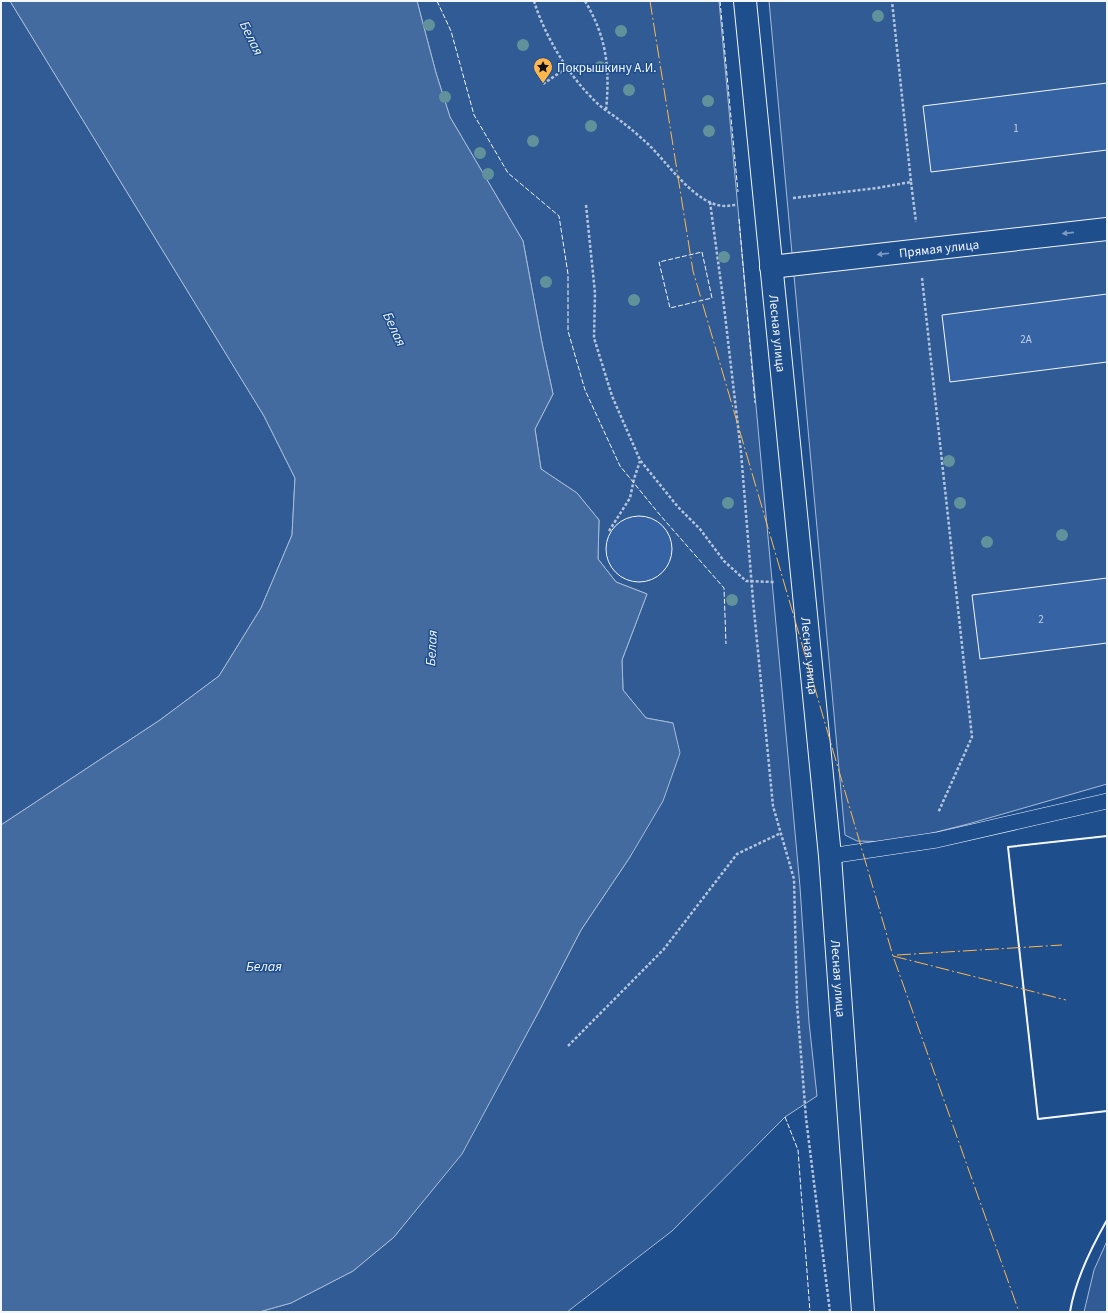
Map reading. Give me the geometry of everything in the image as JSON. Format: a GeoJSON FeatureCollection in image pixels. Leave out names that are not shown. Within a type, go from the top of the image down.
{"type":"FeatureCollection","features":[{"type":"Feature","properties":{"kind":"main road","name":"Лесная улица"},"geometry":{"type":"LineString","coordinates":[[745,1],[830,856],[863,1312]]}},
{"type":"Feature","properties":{"kind":"main road","name":"Прямая улица"},"geometry":{"type":"LineString","coordinates":[[771,267],[1107,228]]}},
{"type":"Feature","properties":{"kind":"lane"},"geometry":{"type":"LineString","coordinates":[[830,856],[925,841],[1014,823],[1107,801]]}},
{"type":"Feature","properties":{"kind":"path"},"geometry":{"type":"LineString","coordinates":[[534,1],[547,34],[556,51],[581,85],[598,104],[628,126],[649,145],[692,190],[703,199],[724,206],[877,188],[912,182]]}},
{"type":"Feature","properties":{"kind":"path"},"geometry":{"type":"LineString","coordinates":[[585,1],[600,33],[606,55],[608,86],[606,110]]}},
{"type":"Feature","properties":{"kind":"path"},"geometry":{"type":"LineString","coordinates":[[892,1],[972,737],[925,841]]}},
{"type":"Feature","properties":{"kind":"path"},"geometry":{"type":"LineString","coordinates":[[543,84],[568,67]]}},
{"type":"Feature","properties":{"kind":"path"},"geometry":{"type":"LineString","coordinates":[[710,202],[741,452],[751,581],[773,806],[794,879],[797,1004],[806,1118],[830,1312]]}},
{"type":"Feature","properties":{"kind":"path"},"geometry":{"type":"LineString","coordinates":[[586,205],[594,293],[594,338],[612,396],[640,460],[678,507],[700,529],[724,560],[746,581],[803,584]]}},
{"type":"Feature","properties":{"kind":"path"},"geometry":{"type":"LineString","coordinates":[[609,531],[630,498],[640,460]]}},
{"type":"Feature","properties":{"kind":"path"},"geometry":{"type":"LineString","coordinates":[[568,1046],[664,949],[737,854],[781,833]]}},
{"type":"Feature","properties":{"kind":"shaded area"},"geometry":{"type":"Polygon","coordinates":[[[1,1],[10,1],[264,416],[295,478],[292,535],[261,608],[219,676],[160,720],[1,825],[1,1]]]}},
{"type":"Feature","properties":{"kind":"shaded area"},"geometry":{"type":"Polygon","coordinates":[[[417,1],[719,1],[800,887],[809,1022],[817,1096],[785,1117],[672,1231],[567,1312],[259,1312],[291,1303],[353,1271],[394,1237],[461,1154],[538,1013],[581,930],[630,857],[673,723],[646,718],[623,690],[622,660],[647,594],[616,582],[598,559],[599,520],[577,493],[541,469],[535,429],[553,394],[523,241],[450,117],[436,73],[417,1]]]}},
{"type":"Feature","properties":{"kind":"shaded area"},"geometry":{"type":"Polygon","coordinates":[[[769,1],[1107,1],[1107,784],[968,824],[897,842],[857,841],[845,835],[769,1]]]}},
{"type":"Feature","properties":{"kind":"shaded area"},"geometry":{"type":"Polygon","coordinates":[[[1107,1241],[1107,1312],[1084,1312],[1094,1270],[1107,1241]]]}},
{"type":"Feature","properties":{"kind":"water","name":"Белая"},"geometry":{"type":"Polygon","coordinates":[[[10,1],[417,1],[436,73],[450,117],[523,241],[553,394],[535,429],[541,469],[577,493],[599,520],[598,559],[616,582],[647,594],[622,660],[623,690],[646,718],[673,723],[680,753],[663,801],[630,857],[581,930],[462,1154],[394,1237],[353,1271],[291,1303],[259,1312],[1,1312],[1,825],[160,720],[219,676],[261,608],[292,535],[295,478],[264,416],[10,1]]]}},
{"type":"Feature","properties":{"kind":"building"},"geometry":{"type":"Polygon","coordinates":[[[1107,83],[1107,150],[931,172],[923,106],[1107,83]]]}},
{"type":"Feature","properties":{"kind":"building"},"geometry":{"type":"Polygon","coordinates":[[[1107,294],[1107,362],[950,382],[942,315],[1107,294]]]}},
{"type":"Feature","properties":{"kind":"building"},"geometry":{"type":"Polygon","coordinates":[[[639,516],[652,519],[662,526],[669,536],[672,549],[669,562],[662,572],[652,579],[639,582],[626,579],[616,572],[609,562],[606,549],[609,536],[616,526],[626,519],[639,516]]]}},
{"type":"Feature","properties":{"kind":"building"},"geometry":{"type":"Polygon","coordinates":[[[1107,578],[1107,643],[980,659],[972,595],[1107,578]]]}},
{"type":"Feature","properties":{"kind":"fence"},"geometry":{"type":"LineString","coordinates":[[437,1],[451,31],[474,115],[508,173],[559,216],[568,274],[568,331],[585,390],[620,466],[660,515],[724,588],[726,644]]}},
{"type":"Feature","properties":{"kind":"fence"},"geometry":{"type":"LineString","coordinates":[[720,1],[738,192]]}},
{"type":"Feature","properties":{"kind":"fence"},"geometry":{"type":"LineString","coordinates":[[739,219],[755,403]]}},
{"type":"Feature","properties":{"kind":"fence"},"geometry":{"type":"LineString","coordinates":[[702,252],[712,298],[670,308],[659,262],[702,252]]}},
{"type":"Feature","properties":{"kind":"fence"},"geometry":{"type":"LineString","coordinates":[[1107,836],[1008,847],[1038,1119],[1107,1111]]}},
{"type":"Feature","properties":{"kind":"fence"},"geometry":{"type":"LineString","coordinates":[[785,1117],[798,1150],[810,1312]]}},
{"type":"Feature","properties":{"kind":"wall"},"geometry":{"type":"LineString","coordinates":[[1107,836],[1008,847],[1038,1119],[1107,1111]]}},
{"type":"Feature","properties":{"kind":"wall"},"geometry":{"type":"LineString","coordinates":[[1070,1312],[1072,1300],[1084,1264],[1107,1220]]}},
{"type":"Feature","properties":{"kind":"power"},"geometry":{"type":"LineString","coordinates":[[650,1],[693,271],[893,956],[1019,1312]]}},
{"type":"Feature","properties":{"kind":"power"},"geometry":{"type":"LineString","coordinates":[[897,955],[1062,945]]}},
{"type":"Feature","properties":{"kind":"power"},"geometry":{"type":"LineString","coordinates":[[893,956],[1066,1000]]}},
{"type":"Feature","properties":{"kind":"place","name":"Покрышкину А.И."},"geometry":{"type":"Point","coordinates":[543,84]}}]}
